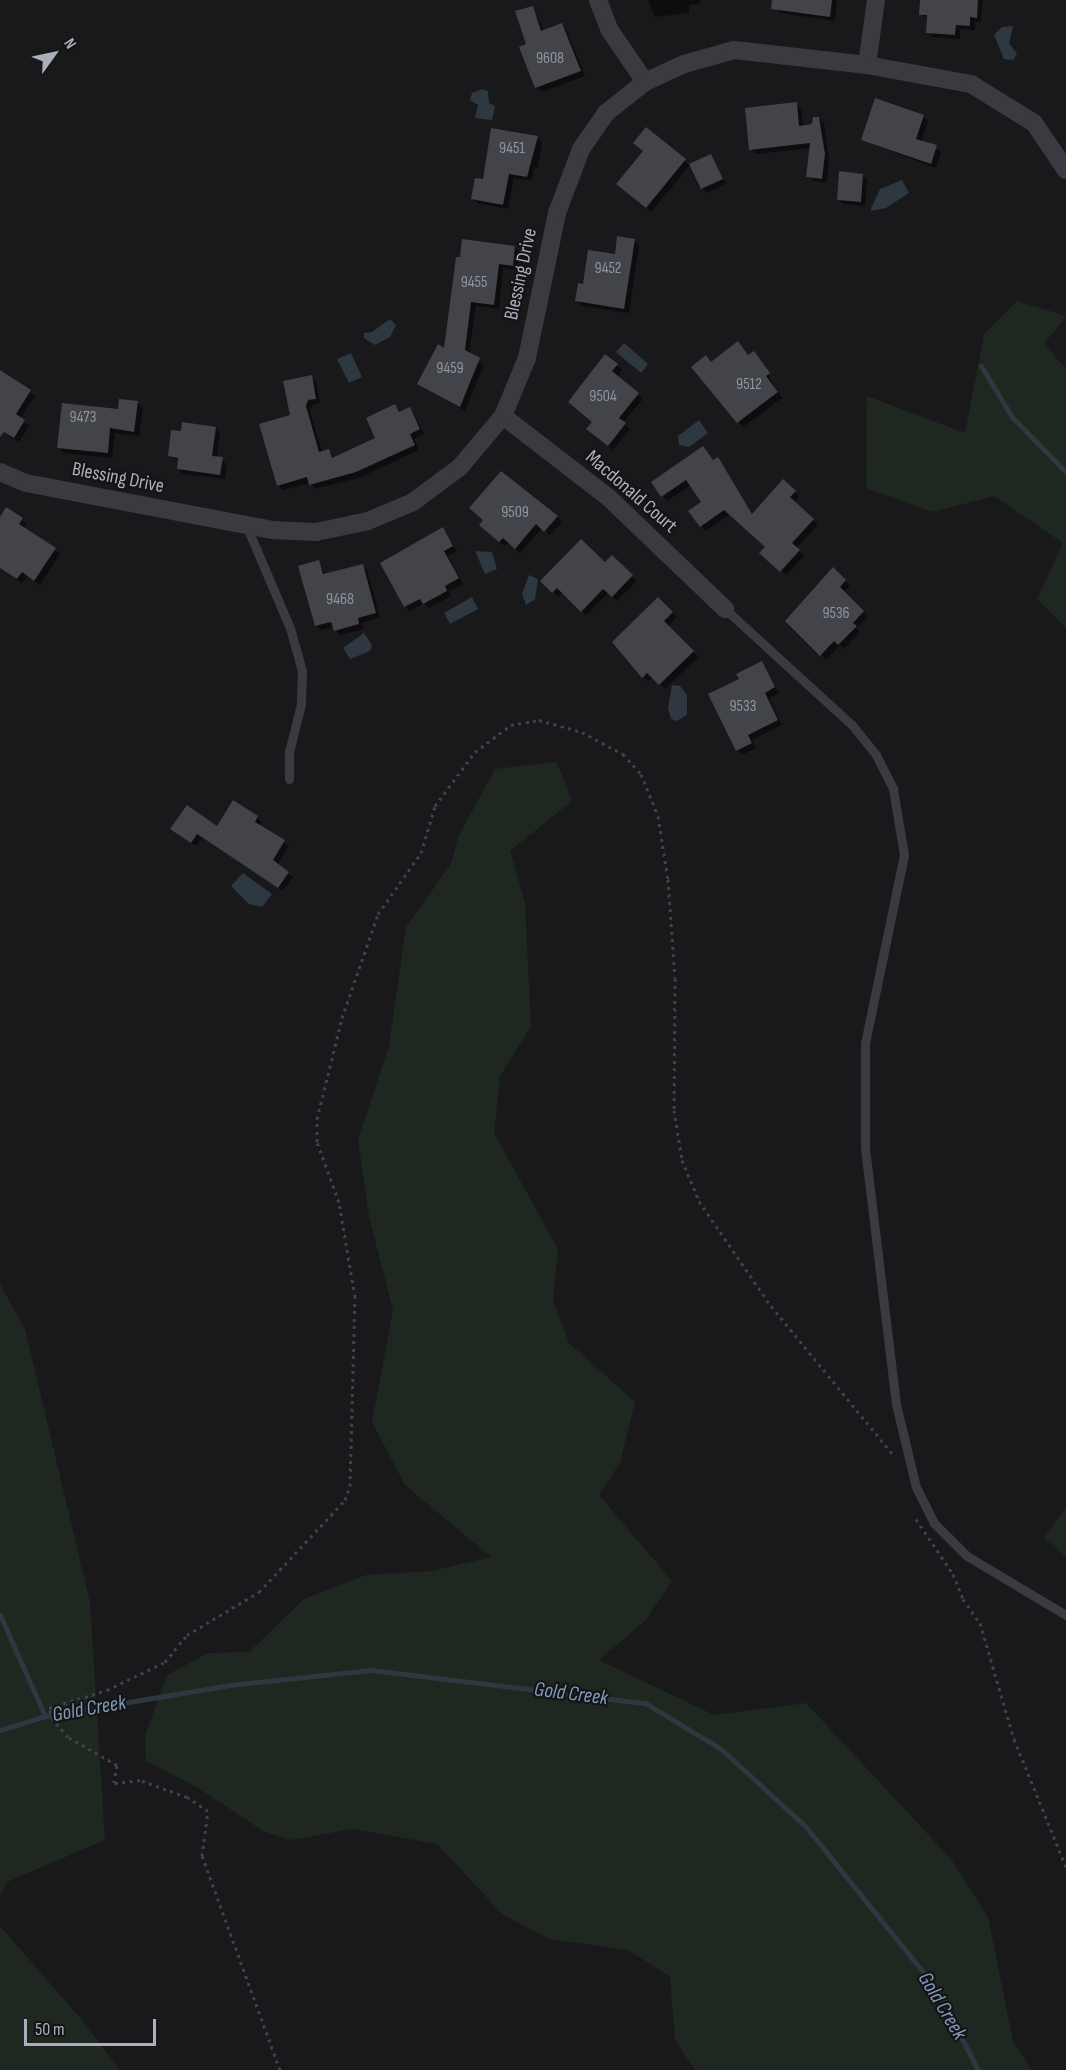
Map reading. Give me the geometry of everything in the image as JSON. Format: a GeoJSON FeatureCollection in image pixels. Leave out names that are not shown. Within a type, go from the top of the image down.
{"type":"FeatureCollection","features":[{"type":"Feature","properties":{"kind":"street"},"geometry":{"type":"LineString","coordinates":[[598,0],[609,28],[645,82]]}},
{"type":"Feature","properties":{"kind":"street"},"geometry":{"type":"LineString","coordinates":[[867,65],[876,0]]}},
{"type":"Feature","properties":{"kind":"street","name":"Blessing Drive"},"geometry":{"type":"LineString","coordinates":[[0,472],[26,483],[246,525],[316,532],[368,521],[413,502],[460,467],[503,416],[527,358],[557,213],[581,149],[606,113],[645,82],[684,64],[734,50],[867,65],[971,84],[1034,123],[1066,170]]}},
{"type":"Feature","properties":{"kind":"street","name":"Macdonald Court"},"geometry":{"type":"LineString","coordinates":[[503,416],[609,498],[725,609]]}},
{"type":"Feature","properties":{"kind":"lane"},"geometry":{"type":"LineString","coordinates":[[246,525],[290,628],[302,671],[301,704],[289,753],[289,778]]}},
{"type":"Feature","properties":{"kind":"lane"},"geometry":{"type":"LineString","coordinates":[[725,609],[852,725],[876,755],[893,789],[904,855],[865,1043],[865,1148],[896,1404],[916,1487],[934,1523],[967,1556],[1066,1615]]}},
{"type":"Feature","properties":{"kind":"path"},"geometry":{"type":"LineString","coordinates":[[280,2070],[202,1857],[208,1811],[187,1797],[140,1780],[114,1783],[117,1766],[68,1737],[51,1715],[49,1708],[107,1690],[165,1662],[187,1635],[259,1592],[345,1500],[350,1486],[355,1297],[339,1202],[317,1142],[316,1119],[342,1018],[378,914],[421,853],[435,806],[475,752],[511,725],[539,720],[582,732],[623,754],[641,774],[658,816],[668,879],[675,978],[674,1110],[682,1160],[699,1201],[771,1306],[896,1458]]}},
{"type":"Feature","properties":{"kind":"path"},"geometry":{"type":"LineString","coordinates":[[913,1510],[918,1527],[953,1574],[963,1599],[980,1623],[1014,1738],[1066,1867]]}},
{"type":"Feature","properties":{"kind":"shaded area"},"geometry":{"type":"Polygon","coordinates":[[[1013,26],[1009,43],[1017,54],[1013,60],[1004,59],[994,35],[1002,27],[1013,26]]]}},
{"type":"Feature","properties":{"kind":"shaded area"},"geometry":{"type":"Polygon","coordinates":[[[482,89],[488,91],[489,103],[495,106],[492,120],[475,118],[478,105],[470,100],[472,93],[482,89]]]}},
{"type":"Feature","properties":{"kind":"shaded area"},"geometry":{"type":"Polygon","coordinates":[[[902,180],[909,193],[886,208],[870,211],[880,189],[902,180]]]}},
{"type":"Feature","properties":{"kind":"shaded area"},"geometry":{"type":"Polygon","coordinates":[[[1017,301],[1066,316],[1044,344],[1066,369],[1066,628],[1037,599],[1063,543],[994,496],[933,512],[866,488],[867,396],[965,433],[984,334],[1017,301]]]}},
{"type":"Feature","properties":{"kind":"shaded area"},"geometry":{"type":"Polygon","coordinates":[[[390,319],[396,325],[390,337],[375,345],[364,338],[364,333],[372,332],[390,319]]]}},
{"type":"Feature","properties":{"kind":"shaded area"},"geometry":{"type":"Polygon","coordinates":[[[624,343],[648,364],[641,373],[616,352],[624,343]]]}},
{"type":"Feature","properties":{"kind":"shaded area"},"geometry":{"type":"Polygon","coordinates":[[[351,353],[362,377],[349,383],[337,359],[351,353]]]}},
{"type":"Feature","properties":{"kind":"shaded area"},"geometry":{"type":"Polygon","coordinates":[[[699,420],[708,433],[689,447],[679,445],[678,436],[699,420]]]}},
{"type":"Feature","properties":{"kind":"shaded area"},"geometry":{"type":"Polygon","coordinates":[[[475,551],[492,552],[497,569],[485,574],[475,551]]]}},
{"type":"Feature","properties":{"kind":"shaded area"},"geometry":{"type":"Polygon","coordinates":[[[529,575],[538,579],[535,599],[526,605],[522,594],[529,575]]]}},
{"type":"Feature","properties":{"kind":"shaded area"},"geometry":{"type":"Polygon","coordinates":[[[472,597],[478,609],[450,624],[444,613],[472,597]]]}},
{"type":"Feature","properties":{"kind":"shaded area"},"geometry":{"type":"Polygon","coordinates":[[[364,633],[372,645],[370,651],[350,659],[343,648],[364,633]]]}},
{"type":"Feature","properties":{"kind":"shaded area"},"geometry":{"type":"Polygon","coordinates":[[[672,685],[680,686],[687,695],[687,715],[677,721],[671,719],[668,708],[672,685]]]}},
{"type":"Feature","properties":{"kind":"shaded area"},"geometry":{"type":"Polygon","coordinates":[[[557,762],[572,801],[510,851],[525,902],[531,1026],[500,1076],[494,1133],[558,1249],[553,1301],[569,1343],[635,1402],[620,1463],[599,1495],[672,1581],[645,1621],[599,1660],[714,1715],[806,1703],[951,1859],[988,1917],[1013,2041],[1032,2070],[695,2070],[675,2040],[670,1977],[628,1950],[549,1939],[502,1914],[437,1844],[353,1829],[290,1840],[263,1831],[198,1788],[146,1761],[145,1735],[167,1675],[208,1653],[249,1652],[304,1599],[366,1575],[432,1571],[491,1557],[405,1485],[372,1422],[393,1310],[369,1217],[358,1140],[389,1046],[406,927],[451,864],[458,837],[495,769],[557,762]]]}},
{"type":"Feature","properties":{"kind":"shaded area"},"geometry":{"type":"Polygon","coordinates":[[[243,873],[272,894],[262,907],[249,904],[231,886],[243,873]]]}},
{"type":"Feature","properties":{"kind":"shaded area"},"geometry":{"type":"Polygon","coordinates":[[[0,1284],[25,1329],[90,1602],[105,1840],[7,1882],[0,1895],[0,1284]]]}},
{"type":"Feature","properties":{"kind":"shaded area"},"geometry":{"type":"Polygon","coordinates":[[[1066,1508],[1066,1557],[1044,1538],[1066,1508]]]}},
{"type":"Feature","properties":{"kind":"shaded area"},"geometry":{"type":"Polygon","coordinates":[[[0,1926],[81,2019],[120,2070],[0,2070],[0,1926]]]}},
{"type":"Feature","properties":{"kind":"building"},"geometry":{"type":"Polygon","coordinates":[[[772,0],[832,0],[830,17],[771,9],[772,0]]]}},
{"type":"Feature","properties":{"kind":"building"},"geometry":{"type":"Polygon","coordinates":[[[920,0],[978,0],[977,18],[970,17],[970,26],[956,25],[955,35],[926,33],[927,15],[919,15],[920,0]]]}},
{"type":"Feature","properties":{"kind":"building"},"geometry":{"type":"Polygon","coordinates":[[[533,6],[541,31],[562,23],[581,71],[535,88],[519,47],[526,44],[515,11],[533,6]]]}},
{"type":"Feature","properties":{"kind":"building"},"geometry":{"type":"Polygon","coordinates":[[[875,98],[924,115],[916,139],[937,145],[931,164],[861,140],[875,98]]]}},
{"type":"Feature","properties":{"kind":"building"},"geometry":{"type":"Polygon","coordinates":[[[797,102],[799,126],[812,124],[813,117],[819,117],[825,154],[822,179],[806,177],[810,143],[749,150],[745,108],[797,102]]]}},
{"type":"Feature","properties":{"kind":"building"},"geometry":{"type":"Polygon","coordinates":[[[646,127],[686,159],[646,208],[616,184],[643,151],[633,143],[646,127]]]}},
{"type":"Feature","properties":{"kind":"building"},"geometry":{"type":"Polygon","coordinates":[[[491,128],[538,136],[527,177],[509,174],[503,205],[471,199],[475,178],[483,179],[491,128]]]}},
{"type":"Feature","properties":{"kind":"building"},"geometry":{"type":"Polygon","coordinates":[[[711,154],[723,179],[701,189],[689,164],[711,154]]]}},
{"type":"Feature","properties":{"kind":"building"},"geometry":{"type":"Polygon","coordinates":[[[839,171],[863,174],[861,202],[837,200],[839,171]]]}},
{"type":"Feature","properties":{"kind":"building"},"geometry":{"type":"Polygon","coordinates":[[[617,236],[635,239],[624,309],[575,301],[578,283],[583,284],[588,250],[615,254],[617,236]]]}},
{"type":"Feature","properties":{"kind":"building"},"geometry":{"type":"Polygon","coordinates":[[[462,239],[515,246],[513,266],[499,264],[494,305],[471,302],[465,350],[480,358],[460,407],[417,384],[438,344],[444,348],[456,257],[460,257],[462,239]]]}},
{"type":"Feature","properties":{"kind":"building"},"geometry":{"type":"Polygon","coordinates":[[[738,341],[748,355],[754,351],[770,373],[766,376],[778,392],[737,423],[691,367],[706,355],[711,362],[738,341]]]}},
{"type":"Feature","properties":{"kind":"building"},"geometry":{"type":"Polygon","coordinates":[[[605,354],[618,364],[612,371],[639,393],[619,418],[626,423],[608,446],[586,429],[592,422],[568,402],[605,354]]]}},
{"type":"Feature","properties":{"kind":"building"},"geometry":{"type":"Polygon","coordinates":[[[0,370],[31,390],[16,414],[25,420],[14,438],[4,432],[0,437],[0,370]]]}},
{"type":"Feature","properties":{"kind":"building"},"geometry":{"type":"Polygon","coordinates":[[[312,375],[316,399],[308,400],[306,406],[319,452],[329,449],[332,458],[375,438],[366,418],[395,404],[399,412],[410,407],[420,429],[410,434],[415,445],[356,472],[309,485],[307,477],[277,486],[259,424],[290,415],[283,381],[312,375]]]}},
{"type":"Feature","properties":{"kind":"building"},"geometry":{"type":"Polygon","coordinates":[[[119,399],[138,401],[134,432],[110,428],[108,453],[57,448],[62,403],[118,409],[119,399]]]}},
{"type":"Feature","properties":{"kind":"building"},"geometry":{"type":"Polygon","coordinates":[[[182,422],[216,427],[212,456],[223,457],[220,475],[177,469],[178,458],[168,456],[171,430],[181,431],[182,422]]]}},
{"type":"Feature","properties":{"kind":"building"},"geometry":{"type":"Polygon","coordinates":[[[703,446],[713,460],[718,457],[752,514],[783,479],[796,491],[790,497],[814,519],[792,543],[800,550],[780,572],[759,553],[765,547],[724,510],[700,527],[688,511],[701,502],[686,480],[661,497],[651,482],[703,446]]]}},
{"type":"Feature","properties":{"kind":"building"},"geometry":{"type":"Polygon","coordinates":[[[501,471],[558,516],[544,532],[536,524],[515,549],[503,538],[499,542],[479,525],[483,520],[469,508],[501,471]]]}},
{"type":"Feature","properties":{"kind":"building"},"geometry":{"type":"Polygon","coordinates":[[[6,507],[23,518],[19,524],[56,548],[34,581],[22,572],[17,579],[0,568],[0,517],[6,507]]]}},
{"type":"Feature","properties":{"kind":"building"},"geometry":{"type":"Polygon","coordinates":[[[443,527],[453,546],[444,551],[459,578],[445,586],[447,591],[423,604],[420,599],[404,607],[380,563],[443,527]]]}},
{"type":"Feature","properties":{"kind":"building"},"geometry":{"type":"Polygon","coordinates":[[[581,539],[605,562],[612,555],[633,575],[612,597],[603,589],[581,612],[557,588],[552,593],[540,581],[581,539]]]}},
{"type":"Feature","properties":{"kind":"building"},"geometry":{"type":"Polygon","coordinates":[[[319,560],[323,574],[363,564],[376,613],[358,618],[359,624],[334,631],[331,622],[315,626],[298,566],[319,560]]]}},
{"type":"Feature","properties":{"kind":"building"},"geometry":{"type":"Polygon","coordinates":[[[833,567],[846,580],[840,587],[864,611],[853,623],[857,626],[838,645],[834,641],[820,656],[785,621],[833,567]]]}},
{"type":"Feature","properties":{"kind":"building"},"geometry":{"type":"Polygon","coordinates":[[[658,597],[673,612],[664,621],[694,651],[659,685],[647,673],[642,678],[612,642],[658,597]]]}},
{"type":"Feature","properties":{"kind":"building"},"geometry":{"type":"Polygon","coordinates":[[[762,661],[775,687],[765,693],[778,720],[748,735],[752,743],[736,751],[708,694],[739,679],[736,674],[762,661]]]}},
{"type":"Feature","properties":{"kind":"building"},"geometry":{"type":"Polygon","coordinates":[[[233,800],[258,816],[255,822],[285,840],[273,860],[289,872],[278,888],[197,834],[191,843],[170,829],[187,805],[217,826],[233,800]]]}},
{"type":"Feature","properties":{"kind":"waterway"},"geometry":{"type":"LineString","coordinates":[[981,366],[1012,417],[1066,472]]}},
{"type":"Feature","properties":{"kind":"waterway"},"geometry":{"type":"LineString","coordinates":[[0,1615],[45,1716]]}},
{"type":"Feature","properties":{"kind":"waterway","name":"Gold Creek"},"geometry":{"type":"LineString","coordinates":[[0,1730],[45,1716],[230,1685],[371,1670],[645,1703],[721,1749],[806,1827],[936,1988],[978,2070]]}}]}
